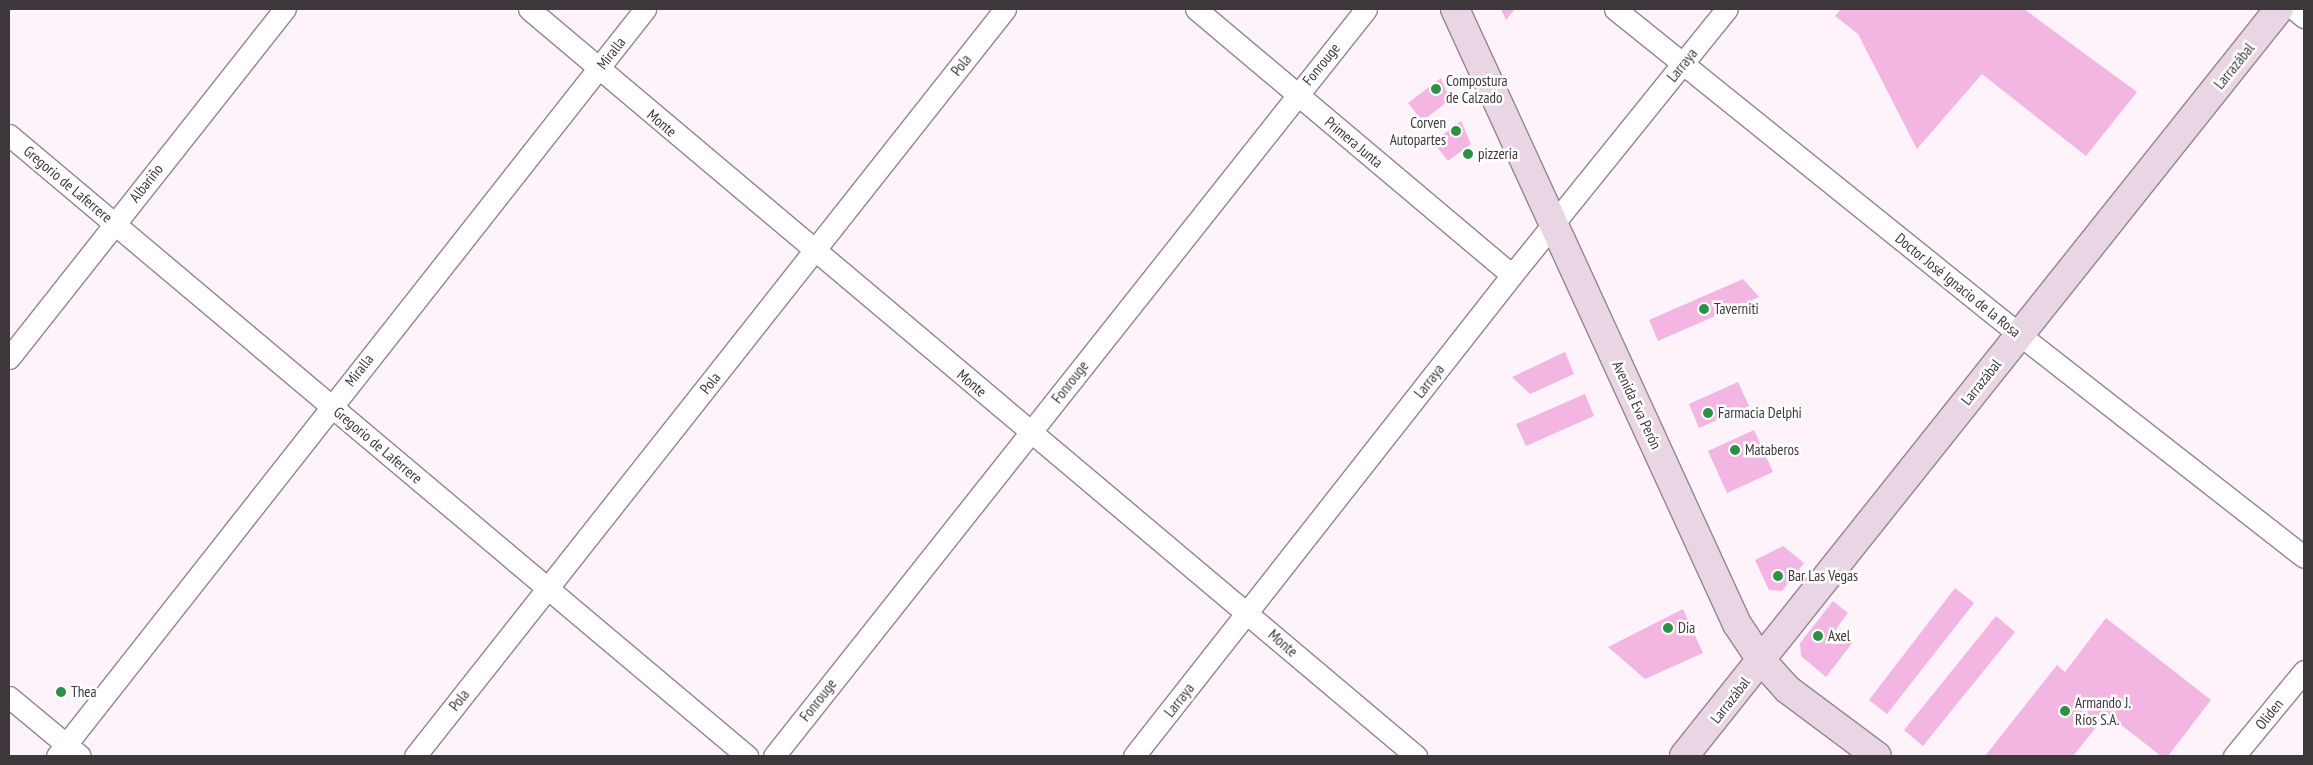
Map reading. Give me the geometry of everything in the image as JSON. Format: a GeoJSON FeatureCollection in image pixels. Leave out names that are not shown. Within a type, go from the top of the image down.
{"type":"FeatureCollection","features":[{"type":"Feature","properties":{"kind":"street","name":"Albariño"},"geometry":{"type":"LineString","coordinates":[[9,358],[284,9]]}},
{"type":"Feature","properties":{"kind":"street","name":"Monte"},"geometry":{"type":"LineString","coordinates":[[529,9],[814,251],[1248,613],[1416,756]]}},
{"type":"Feature","properties":{"kind":"street","name":"Miralla"},"geometry":{"type":"LineString","coordinates":[[68,752],[331,406],[645,9]]}},
{"type":"Feature","properties":{"kind":"street","name":"Pola"},"geometry":{"type":"LineString","coordinates":[[415,756],[1005,9]]}},
{"type":"Feature","properties":{"kind":"street","name":"Primera Junta"},"geometry":{"type":"LineString","coordinates":[[1196,9],[1512,275]]}},
{"type":"Feature","properties":{"kind":"street","name":"Fonrouge"},"geometry":{"type":"LineString","coordinates":[[774,756],[1296,94],[1366,9]]}},
{"type":"Feature","properties":{"kind":"street","name":"Avenida Eva Perón"},"geometry":{"type":"LineString","coordinates":[[1455,9],[1737,624],[1761,660],[1787,689],[1877,756]]}},
{"type":"Feature","properties":{"kind":"street","name":"Doctor José Ignacio de la Rosa"},"geometry":{"type":"LineString","coordinates":[[1615,9],[2020,335],[2304,557]]}},
{"type":"Feature","properties":{"kind":"street","name":"Larraya"},"geometry":{"type":"LineString","coordinates":[[1134,756],[1512,275],[1727,9]]}},
{"type":"Feature","properties":{"kind":"street","name":"Larrazábal"},"geometry":{"type":"LineString","coordinates":[[1684,756],[2279,9]]}},
{"type":"Feature","properties":{"kind":"street"},"geometry":{"type":"LineString","coordinates":[[2294,9],[2304,17]]}},
{"type":"Feature","properties":{"kind":"street","name":"Gregorio de Laferrere"},"geometry":{"type":"LineString","coordinates":[[9,135],[746,756]]}},
{"type":"Feature","properties":{"kind":"street","name":"Oliden"},"geometry":{"type":"LineString","coordinates":[[2234,756],[2304,671]]}},
{"type":"Feature","properties":{"kind":"street"},"geometry":{"type":"LineString","coordinates":[[9,697],[68,752]]}},
{"type":"Feature","properties":{"kind":"building"},"geometry":{"type":"Polygon","coordinates":[[[1501,9],[1515,9],[1506,20],[1501,9]]]}},
{"type":"Feature","properties":{"kind":"building"},"geometry":{"type":"Polygon","coordinates":[[[1841,9],[2024,9],[2137,92],[2086,156],[1982,74],[1917,149],[1858,34],[1835,16],[1841,9]]]}},
{"type":"Feature","properties":{"kind":"building","name":"Compostura de Calzado"},"geometry":{"type":"Polygon","coordinates":[[[1441,78],[1450,100],[1422,121],[1408,103],[1441,78]]]}},
{"type":"Feature","properties":{"kind":"building","name":"Corven Autopartes"},"geometry":{"type":"Polygon","coordinates":[[[1461,121],[1471,144],[1448,161],[1433,142],[1461,121]]]}},
{"type":"Feature","properties":{"kind":"building","name":"Taverniti"},"geometry":{"type":"Polygon","coordinates":[[[1743,279],[1759,297],[1658,341],[1649,320],[1743,279]]]}},
{"type":"Feature","properties":{"kind":"building"},"geometry":{"type":"Polygon","coordinates":[[[1565,352],[1574,374],[1530,394],[1512,377],[1565,352]]]}},
{"type":"Feature","properties":{"kind":"building"},"geometry":{"type":"Polygon","coordinates":[[[1738,382],[1749,406],[1699,428],[1689,404],[1738,382]]]}},
{"type":"Feature","properties":{"kind":"building"},"geometry":{"type":"Polygon","coordinates":[[[1585,394],[1594,416],[1526,446],[1516,424],[1585,394]]]}},
{"type":"Feature","properties":{"kind":"building"},"geometry":{"type":"Polygon","coordinates":[[[1754,430],[1773,472],[1727,493],[1708,451],[1754,430]]]}},
{"type":"Feature","properties":{"kind":"building","name":"Bar Las Vegas"},"geometry":{"type":"Polygon","coordinates":[[[1783,546],[1804,563],[1782,591],[1769,590],[1755,560],[1783,546]]]}},
{"type":"Feature","properties":{"kind":"building"},"geometry":{"type":"Polygon","coordinates":[[[1955,588],[1974,603],[1887,714],[1869,700],[1955,588]]]}},
{"type":"Feature","properties":{"kind":"building"},"geometry":{"type":"Polygon","coordinates":[[[1833,601],[1848,613],[1836,629],[1853,642],[1826,677],[1801,656],[1800,643],[1833,601]]]}},
{"type":"Feature","properties":{"kind":"building","name":"Dia"},"geometry":{"type":"Polygon","coordinates":[[[1683,609],[1703,653],[1645,679],[1608,647],[1683,609]]]}},
{"type":"Feature","properties":{"kind":"building"},"geometry":{"type":"Polygon","coordinates":[[[1996,616],[2015,632],[1923,746],[1904,730],[1996,616]]]}},
{"type":"Feature","properties":{"kind":"building"},"geometry":{"type":"Polygon","coordinates":[[[2106,618],[2211,700],[2168,756],[2161,756],[2107,714],[2073,756],[1985,756],[2057,665],[2065,672],[2106,618]]]}},
{"type":"Feature","properties":{"kind":"place","name":"Compostura de Calzado"},"geometry":{"type":"Point","coordinates":[1436,89]}},
{"type":"Feature","properties":{"kind":"place","name":"Corven Autopartes"},"geometry":{"type":"Point","coordinates":[1456,131]}},
{"type":"Feature","properties":{"kind":"place","name":"pizzeria"},"geometry":{"type":"Point","coordinates":[1468,154]}},
{"type":"Feature","properties":{"kind":"place","name":"Taverniti"},"geometry":{"type":"Point","coordinates":[1704,309]}},
{"type":"Feature","properties":{"kind":"place","name":"Farmacia Delphi"},"geometry":{"type":"Point","coordinates":[1708,413]}},
{"type":"Feature","properties":{"kind":"place","name":"Mataberos"},"geometry":{"type":"Point","coordinates":[1735,450]}},
{"type":"Feature","properties":{"kind":"place","name":"Bar Las Vegas"},"geometry":{"type":"Point","coordinates":[1778,576]}},
{"type":"Feature","properties":{"kind":"place","name":"Dia"},"geometry":{"type":"Point","coordinates":[1668,628]}},
{"type":"Feature","properties":{"kind":"place","name":"Axel"},"geometry":{"type":"Point","coordinates":[1818,636]}},
{"type":"Feature","properties":{"kind":"place","name":"Thea"},"geometry":{"type":"Point","coordinates":[61,692]}},
{"type":"Feature","properties":{"kind":"place","name":"Armando J. Ríos S.A."},"geometry":{"type":"Point","coordinates":[2065,711]}}]}
